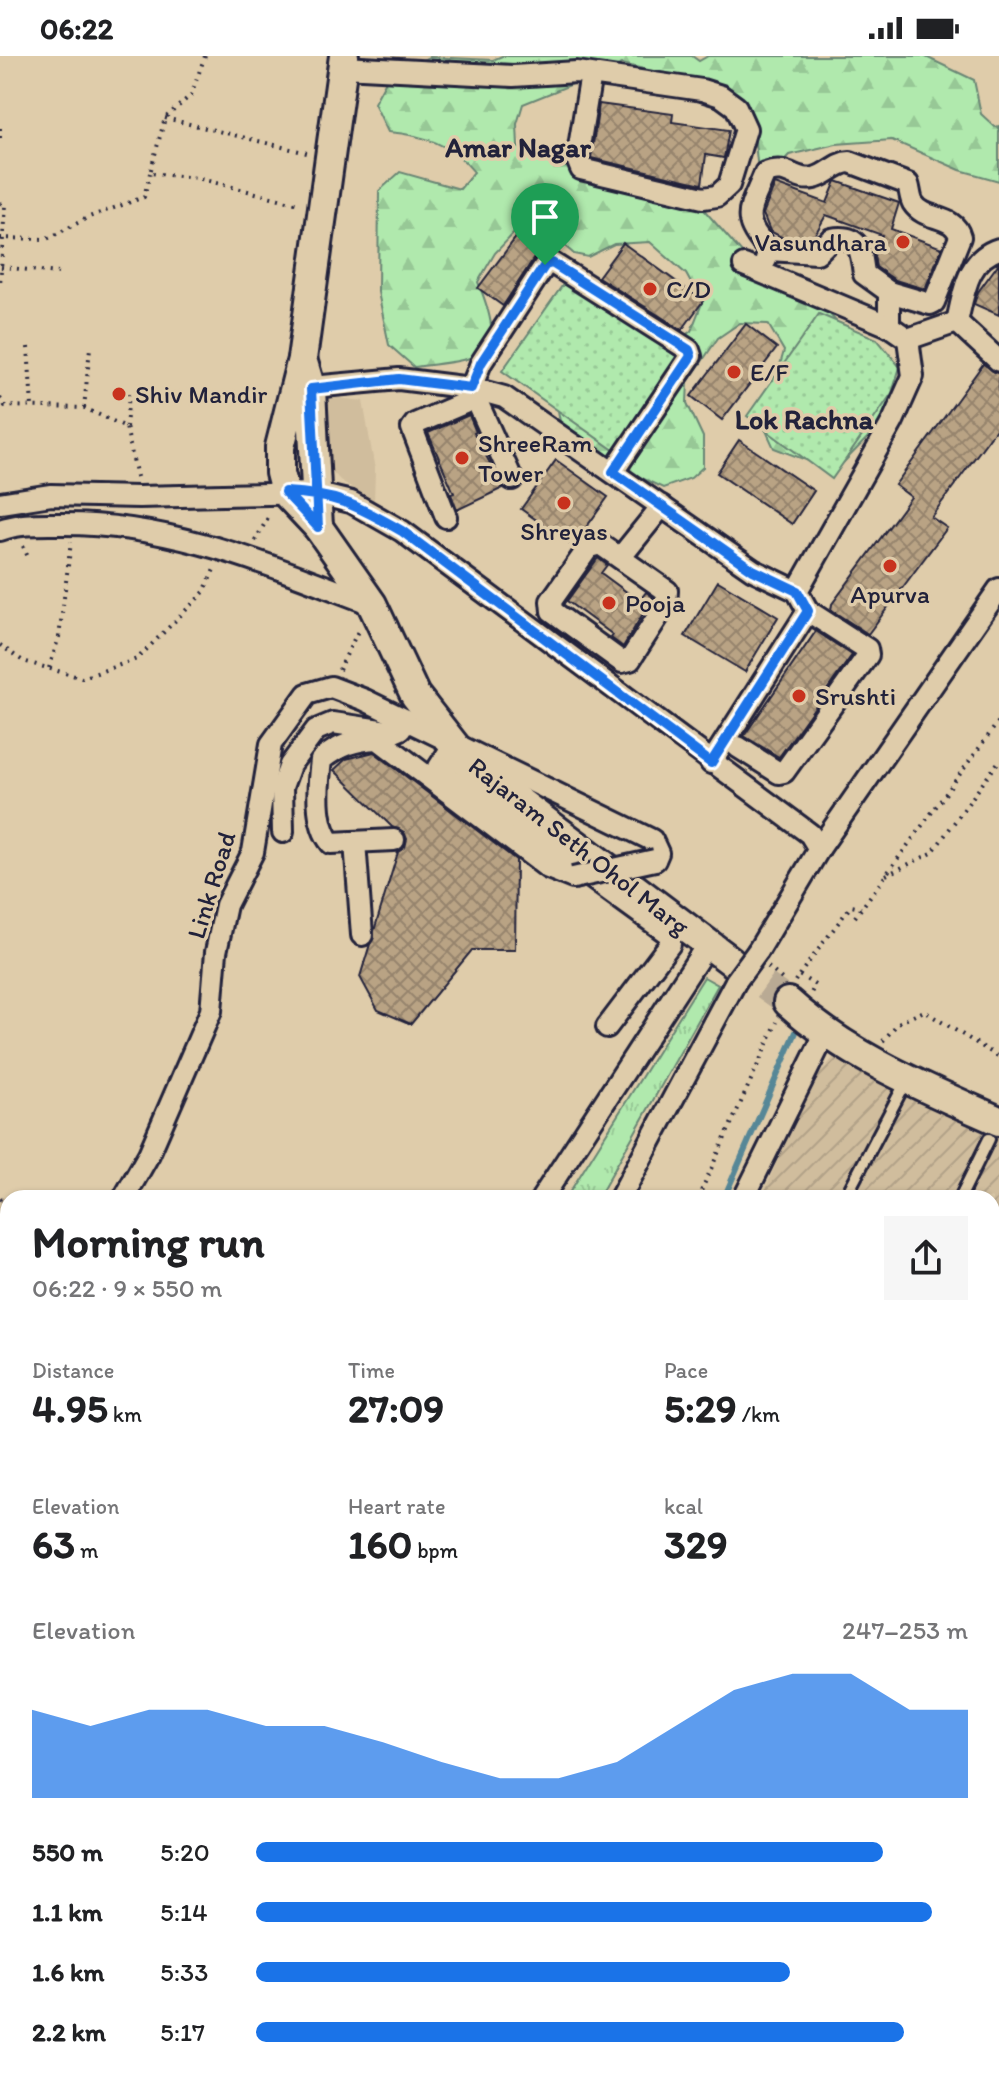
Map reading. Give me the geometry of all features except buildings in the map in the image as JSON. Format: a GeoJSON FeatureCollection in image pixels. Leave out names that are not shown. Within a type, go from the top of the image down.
{"type":"FeatureCollection","features":[{"type":"Feature","properties":{"kind":"street"},"geometry":{"type":"LineString","coordinates":[[318,527],[302,388],[302,359],[344,62],[485,75],[591,74],[702,90],[730,101],[743,117],[746,129],[729,185],[717,196],[703,198],[581,169],[577,159],[591,74]]}},
{"type":"Feature","properties":{"kind":"street"},"geometry":{"type":"LineString","coordinates":[[842,162],[850,162],[908,184],[912,202],[919,209],[954,224],[960,237],[934,302],[930,304],[889,292],[864,274],[862,254],[852,238],[831,239],[817,253],[769,250],[751,231],[749,222],[765,173],[788,170],[803,178],[813,178],[842,162]]}},
{"type":"Feature","properties":{"kind":"street"},"geometry":{"type":"LineString","coordinates":[[957,322],[967,278],[984,253],[999,249]]}},
{"type":"Feature","properties":{"kind":"street"},"geometry":{"type":"LineString","coordinates":[[769,250],[753,268],[889,326],[908,339],[913,376],[898,410],[797,591]]}},
{"type":"Feature","properties":{"kind":"street"},"geometry":{"type":"LineString","coordinates":[[512,479],[474,393],[481,363],[545,265],[552,263],[689,350],[691,356],[613,472]]}},
{"type":"Feature","properties":{"kind":"street"},"geometry":{"type":"LineString","coordinates":[[889,292],[889,326]]}},
{"type":"Feature","properties":{"kind":"street"},"geometry":{"type":"LineString","coordinates":[[908,339],[957,322]]}},
{"type":"Feature","properties":{"kind":"street"},"geometry":{"type":"LineString","coordinates":[[957,322],[999,361]]}},
{"type":"Feature","properties":{"kind":"street"},"geometry":{"type":"LineString","coordinates":[[302,388],[399,379],[504,397],[753,570],[797,591],[808,611],[867,649],[868,655],[784,772],[779,773],[738,747]]}},
{"type":"Feature","properties":{"kind":"street"},"geometry":{"type":"LineString","coordinates":[[285,492],[280,473],[280,447],[302,388]]}},
{"type":"Feature","properties":{"kind":"street"},"geometry":{"type":"LineString","coordinates":[[446,517],[412,428],[474,393]]}},
{"type":"Feature","properties":{"kind":"street"},"geometry":{"type":"LineString","coordinates":[[0,503],[51,495],[139,497],[285,492],[314,493],[351,502],[402,531],[810,834],[819,849]]}},
{"type":"Feature","properties":{"kind":"street","name":"Rajaram Seth Ohol Marg"},"geometry":{"type":"LineString","coordinates":[[285,492],[318,527],[372,604],[415,695],[485,778],[707,945],[734,971]]}},
{"type":"Feature","properties":{"kind":"street"},"geometry":{"type":"LineString","coordinates":[[620,558],[662,506]]}},
{"type":"Feature","properties":{"kind":"street"},"geometry":{"type":"LineString","coordinates":[[0,530],[18,524],[105,523],[224,548],[372,604]]}},
{"type":"Feature","properties":{"kind":"street"},"geometry":{"type":"LineString","coordinates":[[600,544],[620,558],[667,591],[666,604],[630,660],[622,662],[552,611],[550,606],[589,547],[600,544]]}},
{"type":"Feature","properties":{"kind":"street"},"geometry":{"type":"LineString","coordinates":[[624,1190],[734,971],[758,951],[819,849],[999,589]]}},
{"type":"Feature","properties":{"kind":"street"},"geometry":{"type":"LineString","coordinates":[[711,763],[808,611]]}},
{"type":"Feature","properties":{"kind":"street"},"geometry":{"type":"LineString","coordinates":[[330,688],[365,700],[454,744],[439,767],[667,932],[670,944],[607,1027]]}},
{"type":"Feature","properties":{"kind":"street","name":"Link Road"},"geometry":{"type":"LineString","coordinates":[[129,1190],[149,1154],[211,1011],[216,952],[226,905],[253,852],[271,744],[307,694],[330,688]]}},
{"type":"Feature","properties":{"kind":"street"},"geometry":{"type":"LineString","coordinates":[[283,832],[282,787],[290,765],[316,730],[333,723],[394,732],[401,729],[405,720]]}},
{"type":"Feature","properties":{"kind":"street","name":"Rajaram Seth Ohol Marg"},"geometry":{"type":"LineString","coordinates":[[355,842],[331,843],[324,835],[317,789],[321,760],[337,747],[362,739],[378,739],[548,868],[573,878],[655,860],[658,853],[652,840],[454,744]]}},
{"type":"Feature","properties":{"kind":"street"},"geometry":{"type":"LineString","coordinates":[[362,935],[355,842],[394,840]]}},
{"type":"Feature","properties":{"kind":"street","name":"Rajaram Seth Ohol Marg"},"geometry":{"type":"LineString","coordinates":[[547,1190],[707,945]]}},
{"type":"Feature","properties":{"kind":"street"},"geometry":{"type":"LineString","coordinates":[[660,958],[688,977]]}},
{"type":"Feature","properties":{"kind":"street"},"geometry":{"type":"LineString","coordinates":[[783,1011],[994,1130]]}},
{"type":"Feature","properties":{"kind":"street"},"geometry":{"type":"LineString","coordinates":[[748,1190],[825,1034]]}},
{"type":"Feature","properties":{"kind":"lane"},"geometry":{"type":"LineString","coordinates":[[849,1190],[901,1091]]}},
{"type":"Feature","properties":{"kind":"lane"},"geometry":{"type":"LineString","coordinates":[[964,1190],[994,1130]]}},
{"type":"Feature","properties":{"kind":"path"},"geometry":{"type":"LineString","coordinates":[[2,238],[47,239],[89,217],[144,197],[165,118],[191,95],[205,56]]}},
{"type":"Feature","properties":{"kind":"path"},"geometry":{"type":"LineString","coordinates":[[165,118],[329,158]]}},
{"type":"Feature","properties":{"kind":"path"},"geometry":{"type":"LineString","coordinates":[[0,128],[0,138]]}},
{"type":"Feature","properties":{"kind":"path"},"geometry":{"type":"LineString","coordinates":[[150,173],[197,178],[321,210]]}},
{"type":"Feature","properties":{"kind":"path"},"geometry":{"type":"LineString","coordinates":[[0,203],[5,204],[0,285]]}},
{"type":"Feature","properties":{"kind":"path"},"geometry":{"type":"LineString","coordinates":[[1,267],[58,273]]}},
{"type":"Feature","properties":{"kind":"path"},"geometry":{"type":"LineString","coordinates":[[28,347],[32,406]]}},
{"type":"Feature","properties":{"kind":"path"},"geometry":{"type":"LineString","coordinates":[[84,408],[90,348]]}},
{"type":"Feature","properties":{"kind":"path"},"geometry":{"type":"LineString","coordinates":[[129,393],[126,427],[133,450],[139,497]]}},
{"type":"Feature","properties":{"kind":"path"},"geometry":{"type":"LineString","coordinates":[[0,398],[5,406],[84,408],[126,427]]}},
{"type":"Feature","properties":{"kind":"path"},"geometry":{"type":"LineString","coordinates":[[49,668],[59,637],[74,524]]}},
{"type":"Feature","properties":{"kind":"path"},"geometry":{"type":"LineString","coordinates":[[0,645],[23,661],[82,678],[137,659],[204,592]]}},
{"type":"Feature","properties":{"kind":"path"},"geometry":{"type":"LineString","coordinates":[[330,688],[372,604]]}},
{"type":"Feature","properties":{"kind":"path"},"geometry":{"type":"LineString","coordinates":[[855,917],[999,721]]}},
{"type":"Feature","properties":{"kind":"path"},"geometry":{"type":"LineString","coordinates":[[883,877],[932,853],[999,761]]}},
{"type":"Feature","properties":{"kind":"path"},"geometry":{"type":"LineString","coordinates":[[799,975],[851,906],[861,908]]}},
{"type":"Feature","properties":{"kind":"path"},"geometry":{"type":"LineString","coordinates":[[702,1190],[783,1011]]}},
{"type":"Feature","properties":{"kind":"path"},"geometry":{"type":"LineString","coordinates":[[868,1058],[898,1023],[924,1011],[999,1057]]}},
{"type":"Feature","properties":{"kind":"shaded area"},"geometry":{"type":"Polygon","coordinates":[[[321,396],[363,401],[375,470],[374,502],[340,480],[327,466],[321,396]]]}},
{"type":"Feature","properties":{"kind":"shaded area"},"geometry":{"type":"Polygon","coordinates":[[[843,1046],[999,1134],[999,1190],[765,1190],[812,1083],[843,1046]]]}},
{"type":"Feature","properties":{"kind":"green space"},"geometry":{"type":"Polygon","coordinates":[[[502,56],[692,56],[699,61],[708,56],[924,56],[974,80],[981,114],[995,127],[999,126],[999,181],[960,170],[892,140],[836,144],[789,155],[776,169],[758,171],[753,123],[679,77],[622,64],[523,104],[517,124],[518,147],[606,184],[698,203],[749,261],[828,312],[864,354],[890,376],[894,402],[875,430],[843,463],[814,463],[774,448],[763,424],[784,351],[768,324],[740,323],[718,338],[688,382],[687,403],[703,437],[703,467],[691,478],[663,488],[629,472],[561,427],[555,394],[660,353],[691,331],[702,303],[686,274],[650,242],[614,244],[588,257],[574,254],[549,232],[516,231],[495,253],[478,282],[491,327],[490,341],[484,351],[458,361],[414,367],[389,345],[378,292],[379,191],[400,172],[460,189],[474,172],[456,154],[436,143],[388,132],[374,103],[389,75],[429,57],[493,60],[502,56]]]}},
{"type":"Feature","properties":{"kind":"green space"},"geometry":{"type":"Polygon","coordinates":[[[567,279],[683,361],[618,453],[502,371],[567,279]]]}},
{"type":"Feature","properties":{"kind":"green space"},"geometry":{"type":"Polygon","coordinates":[[[819,314],[877,339],[900,367],[892,393],[832,479],[747,416],[819,314]]]}},
{"type":"Feature","properties":{"kind":"green space"},"geometry":{"type":"Polygon","coordinates":[[[704,977],[718,985],[603,1190],[571,1190],[704,977]]]}},
{"type":"Feature","properties":{"kind":"waterway"},"geometry":{"type":"LineString","coordinates":[[727,1190],[796,1032]]}},
{"type":"Feature","properties":{"kind":"tunnel"},"geometry":{"type":"LineString","coordinates":[[731,961],[788,1002]]}},
{"type":"Feature","properties":{"kind":"place","name":"Vasundhara"},"geometry":{"type":"Point","coordinates":[903,242]}},
{"type":"Feature","properties":{"kind":"place","name":"C/D"},"geometry":{"type":"Point","coordinates":[650,289]}},
{"type":"Feature","properties":{"kind":"place","name":"E/F"},"geometry":{"type":"Point","coordinates":[734,372]}},
{"type":"Feature","properties":{"kind":"place","name":"Shiv Mandir"},"geometry":{"type":"Point","coordinates":[119,394]}},
{"type":"Feature","properties":{"kind":"place","name":"ShreeRam Tower"},"geometry":{"type":"Point","coordinates":[462,458]}},
{"type":"Feature","properties":{"kind":"place","name":"Shreyas"},"geometry":{"type":"Point","coordinates":[564,503]}},
{"type":"Feature","properties":{"kind":"place","name":"Apurva"},"geometry":{"type":"Point","coordinates":[890,566]}},
{"type":"Feature","properties":{"kind":"place","name":"Pooja"},"geometry":{"type":"Point","coordinates":[609,603]}},
{"type":"Feature","properties":{"kind":"place","name":"Srushti"},"geometry":{"type":"Point","coordinates":[799,696]}},
{"type":"Feature","properties":{"kind":"district","name":"Amar Nagar"},"geometry":{"type":"Point","coordinates":[518,147]}},
{"type":"Feature","properties":{"kind":"district","name":"Lok Rachna"},"geometry":{"type":"Point","coordinates":[804,419]}},
{"type":"Feature","properties":{"kind":"route"},"geometry":{"type":"LineString","coordinates":[[545,265],[481,363],[471,388],[399,379],[311,389],[314,493],[318,527],[285,492],[314,493],[351,502],[402,531],[711,763],[808,611],[797,591],[753,570],[613,472],[691,356],[689,350],[552,263],[545,265]]}}]}
